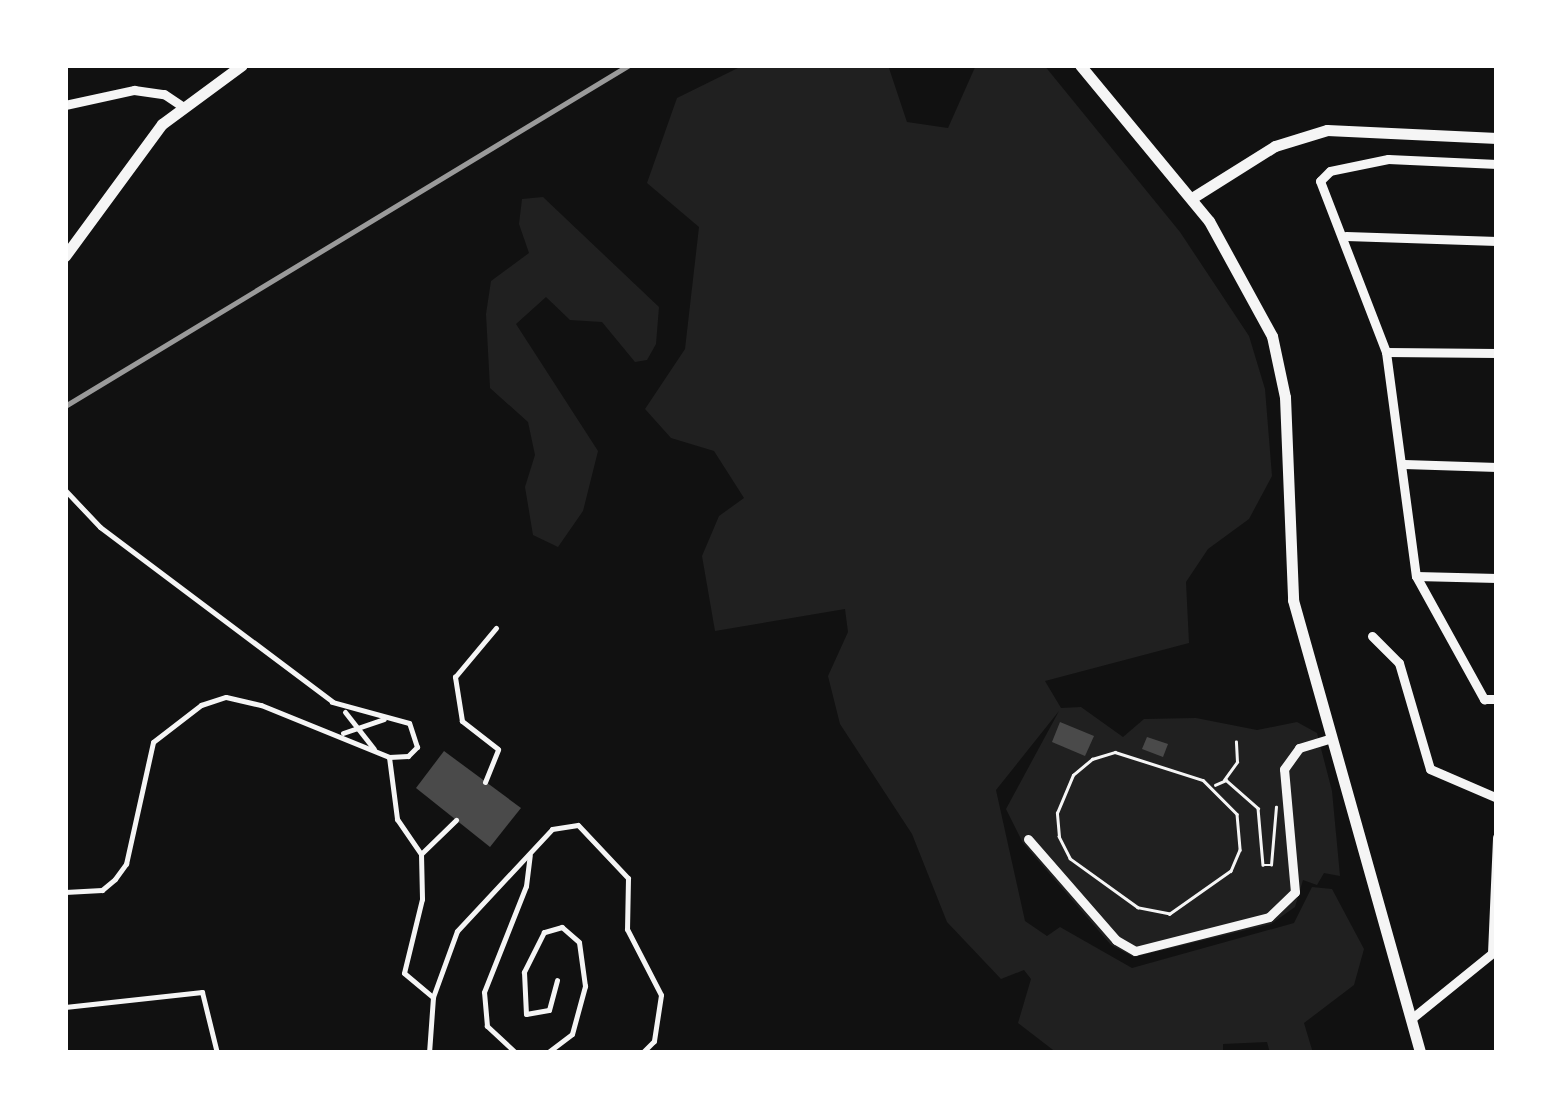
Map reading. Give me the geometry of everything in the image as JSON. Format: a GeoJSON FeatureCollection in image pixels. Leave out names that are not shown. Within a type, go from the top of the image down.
{"type":"FeatureCollection","features":[{"type":"Feature","properties":{"kind":"street"},"geometry":{"type":"LineString","coordinates":[[65,256],[144,144],[182,106],[242,65]]}},
{"type":"Feature","properties":{"kind":"street"},"geometry":{"type":"LineString","coordinates":[[1080,65],[1192,198],[1253,292],[1280,368],[1293,600],[1328,740],[1420,1053]]}},
{"type":"Feature","properties":{"kind":"street"},"geometry":{"type":"LineString","coordinates":[[65,105],[144,90],[182,106]]}},
{"type":"Feature","properties":{"kind":"street"},"geometry":{"type":"LineString","coordinates":[[1192,198],[1275,146],[1327,130],[1497,138]]}},
{"type":"Feature","properties":{"kind":"street"},"geometry":{"type":"LineString","coordinates":[[1497,164],[1388,159],[1330,170],[1320,181],[1346,236],[1386,352],[1416,576],[1484,699],[1497,699]]}},
{"type":"Feature","properties":{"kind":"street"},"geometry":{"type":"LineString","coordinates":[[1346,236],[1497,241]]}},
{"type":"Feature","properties":{"kind":"street"},"geometry":{"type":"LineString","coordinates":[[1386,352],[1497,354]]}},
{"type":"Feature","properties":{"kind":"street"},"geometry":{"type":"LineString","coordinates":[[1404,464],[1497,467]]}},
{"type":"Feature","properties":{"kind":"street"},"geometry":{"type":"LineString","coordinates":[[1416,576],[1497,578]]}},
{"type":"Feature","properties":{"kind":"street"},"geometry":{"type":"LineString","coordinates":[[1372,636],[1399,663],[1430,769],[1497,798]]}},
{"type":"Feature","properties":{"kind":"street"},"geometry":{"type":"LineString","coordinates":[[1028,839],[1116,940],[1135,951],[1269,918],[1295,892],[1284,768],[1299,748],[1328,740]]}},
{"type":"Feature","properties":{"kind":"street"},"geometry":{"type":"LineString","coordinates":[[1411,1020],[1494,952],[1497,837]]}},
{"type":"Feature","properties":{"kind":"lane"},"geometry":{"type":"LineString","coordinates":[[65,490],[100,527],[332,702],[363,728],[386,756],[397,819],[422,854],[422,899],[406,942],[404,974],[433,996]]}},
{"type":"Feature","properties":{"kind":"lane"},"geometry":{"type":"LineString","coordinates":[[486,782],[498,749],[462,720],[454,677],[496,628]]}},
{"type":"Feature","properties":{"kind":"lane"},"geometry":{"type":"LineString","coordinates":[[65,892],[102,890],[126,864],[143,766],[153,742],[185,712],[226,697],[330,731],[386,756],[408,756],[417,746],[418,733],[402,720],[332,702]]}},
{"type":"Feature","properties":{"kind":"lane"},"geometry":{"type":"LineString","coordinates":[[330,731],[363,728],[379,720],[402,720]]}},
{"type":"Feature","properties":{"kind":"lane"},"geometry":{"type":"LineString","coordinates":[[422,854],[456,820]]}},
{"type":"Feature","properties":{"kind":"lane"},"geometry":{"type":"LineString","coordinates":[[430,1053],[433,996],[457,931],[552,830],[578,825],[624,866],[628,929],[661,995],[654,1041],[642,1053]]}},
{"type":"Feature","properties":{"kind":"lane"},"geometry":{"type":"LineString","coordinates":[[516,1053],[487,1026],[484,992],[526,886],[530,852]]}},
{"type":"Feature","properties":{"kind":"lane"},"geometry":{"type":"LineString","coordinates":[[547,1053],[572,1034],[584,986],[579,942],[562,926],[544,932],[524,972],[526,1014],[549,1010],[556,980]]}},
{"type":"Feature","properties":{"kind":"lane"},"geometry":{"type":"LineString","coordinates":[[65,1007],[202,992],[217,1053]]}},
{"type":"Feature","properties":{"kind":"path"},"geometry":{"type":"LineString","coordinates":[[1214,786],[1237,762],[1236,742]]}},
{"type":"Feature","properties":{"kind":"path"},"geometry":{"type":"LineString","coordinates":[[1103,754],[1140,755],[1214,786],[1237,814],[1236,862],[1214,888],[1170,914],[1138,908],[1070,859],[1058,837],[1058,812],[1067,786],[1082,766],[1103,754]]}},
{"type":"Feature","properties":{"kind":"path"},"geometry":{"type":"LineString","coordinates":[[1223,780],[1258,808],[1263,865],[1271,865],[1273,812]]}},
{"type":"Feature","properties":{"kind":"shaded area"},"geometry":{"type":"Polygon","coordinates":[[[744,65],[888,65],[907,122],[948,128],[976,65],[1044,65],[1180,232],[1249,336],[1265,389],[1272,476],[1249,519],[1208,549],[1186,582],[1189,643],[1045,681],[1061,708],[1081,707],[1123,737],[1144,719],[1196,718],[1257,730],[1297,722],[1317,733],[1332,791],[1340,876],[1324,873],[1317,885],[1303,880],[1295,907],[1271,924],[1134,957],[1111,945],[1023,843],[1006,809],[1059,711],[996,790],[1025,921],[1047,936],[1060,927],[1132,968],[1294,923],[1312,887],[1332,889],[1364,949],[1354,985],[1304,1023],[1313,1053],[1270,1053],[1267,1042],[1223,1044],[1223,1053],[1057,1053],[1018,1023],[1031,979],[1024,970],[1001,979],[947,922],[912,834],[840,724],[828,676],[848,632],[845,609],[715,631],[702,556],[719,516],[744,498],[714,451],[671,438],[645,409],[685,349],[699,227],[647,183],[677,98],[744,65]]]}},
{"type":"Feature","properties":{"kind":"shaded area"},"geometry":{"type":"Polygon","coordinates":[[[543,197],[659,307],[656,344],[647,360],[635,362],[602,322],[570,320],[546,297],[516,324],[598,451],[583,511],[558,547],[533,535],[525,487],[535,455],[528,422],[490,388],[486,314],[491,281],[529,253],[519,224],[522,199],[543,197]]]}},
{"type":"Feature","properties":{"kind":"building"},"geometry":{"type":"Polygon","coordinates":[[[1060,722],[1094,736],[1085,756],[1052,742],[1060,722]]]}},
{"type":"Feature","properties":{"kind":"building"},"geometry":{"type":"Polygon","coordinates":[[[1147,737],[1168,744],[1163,757],[1142,749],[1147,737]]]}},
{"type":"Feature","properties":{"kind":"building"},"geometry":{"type":"Polygon","coordinates":[[[444,751],[521,808],[490,847],[416,788],[444,751]]]}},
{"type":"Feature","properties":{"kind":"railway"},"geometry":{"type":"LineString","coordinates":[[65,406],[629,65]]}}]}
